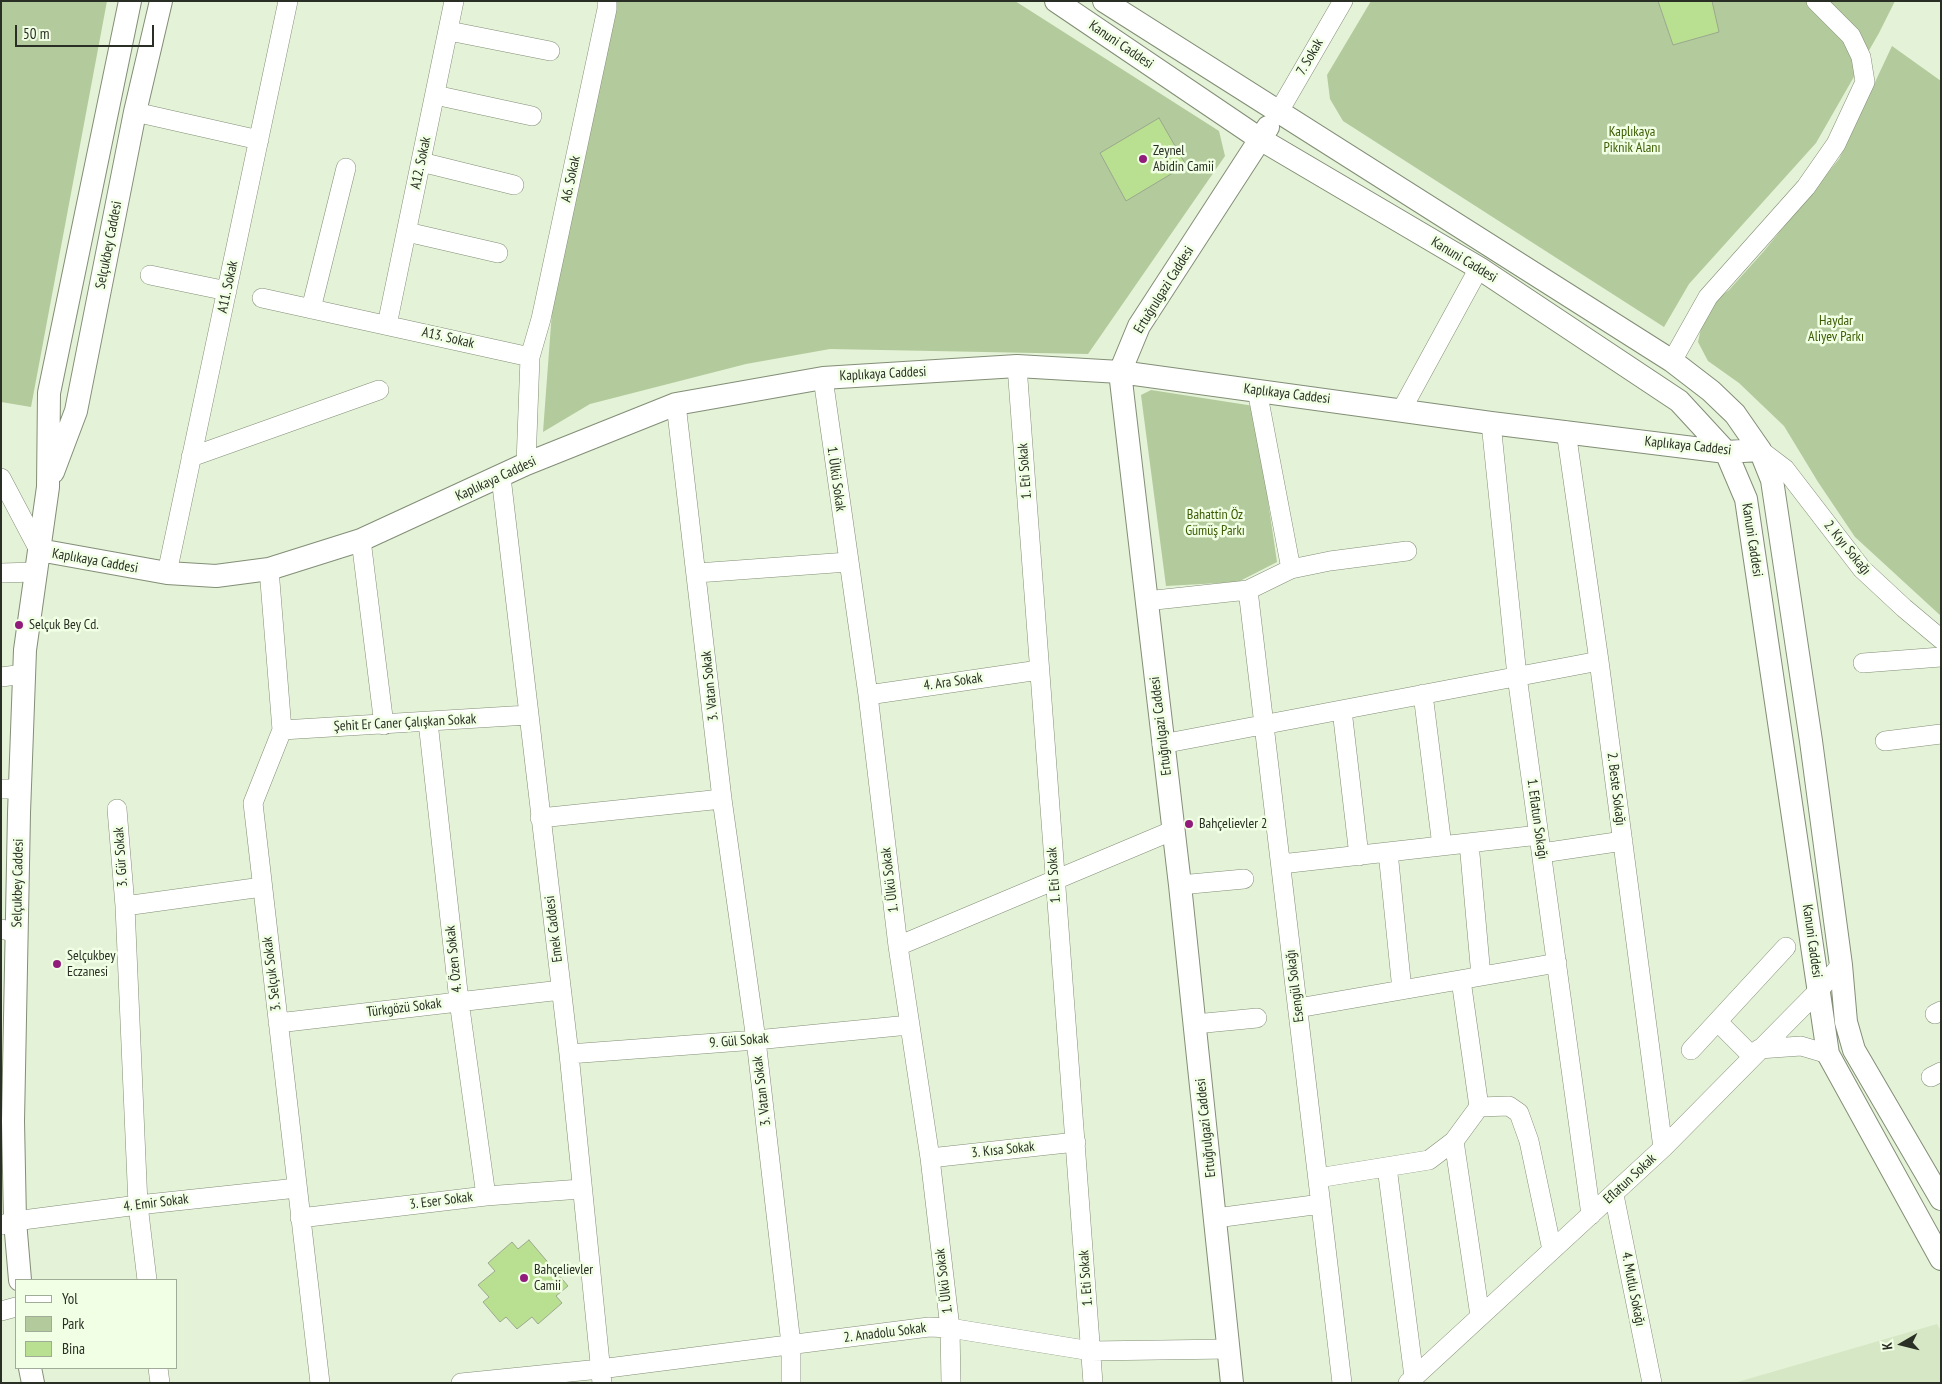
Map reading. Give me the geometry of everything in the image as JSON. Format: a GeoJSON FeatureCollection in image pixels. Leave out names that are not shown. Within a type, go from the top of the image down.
{"type":"FeatureCollection","features":[{"type":"Feature","properties":{"kind":"main road","name":"Selçukbey Caddesi"},"geometry":{"type":"LineString","coordinates":[[20,1279],[8,1223],[7,1123],[11,789],[37,561],[48,487],[49,393],[130,1]]}},
{"type":"Feature","properties":{"kind":"main road","name":"Selçukbey Caddesi"},"geometry":{"type":"LineString","coordinates":[[48,487],[76,410],[135,112],[161,1]]}},
{"type":"Feature","properties":{"kind":"main road","name":"Kanuni Caddesi"},"geometry":{"type":"LineString","coordinates":[[1056,1],[1260,139],[1479,268],[1679,401],[1726,452],[1746,499],[1828,1054],[1941,1260]]}},
{"type":"Feature","properties":{"kind":"main road","name":"Kanuni Caddesi"},"geometry":{"type":"LineString","coordinates":[[1104,1],[1278,113],[1672,360],[1711,391],[1734,414],[1760,450],[1772,480],[1810,732],[1841,965],[1846,1022],[1854,1050],[1941,1199]]}},
{"type":"Feature","properties":{"kind":"main road","name":"Ertuğrulgazi Caddesi"},"geometry":{"type":"LineString","coordinates":[[1232,1383],[1174,830],[1162,744],[1120,372],[1139,326],[1278,113]]}},
{"type":"Feature","properties":{"kind":"main road","name":"Kaplıkaya Caddesi"},"geometry":{"type":"LineString","coordinates":[[37,561],[216,576],[269,569],[361,540],[526,464],[676,404],[823,378],[1017,366],[1120,372],[1402,409],[1491,423],[1726,452],[1760,450]]}},
{"type":"Feature","properties":{"kind":"main road"},"geometry":{"type":"LineString","coordinates":[[30,1369],[32,1383]]}},
{"type":"Feature","properties":{"kind":"street","name":"A11. Sokak"},"geometry":{"type":"LineString","coordinates":[[167,573],[288,1]]}},
{"type":"Feature","properties":{"kind":"street","name":"A12. Sokak"},"geometry":{"type":"LineString","coordinates":[[387,325],[454,1]]}},
{"type":"Feature","properties":{"kind":"street","name":"A6. Sokak"},"geometry":{"type":"LineString","coordinates":[[530,357],[544,309],[607,9],[607,1]]}},
{"type":"Feature","properties":{"kind":"street","name":"7. Sokak"},"geometry":{"type":"LineString","coordinates":[[1278,113],[1343,1]]}},
{"type":"Feature","properties":{"kind":"street"},"geometry":{"type":"LineString","coordinates":[[1672,360],[1708,297],[1806,187],[1816,173],[1836,144],[1862,90],[1865,82],[1861,57],[1851,36],[1816,1]]}},
{"type":"Feature","properties":{"kind":"street"},"geometry":{"type":"LineString","coordinates":[[449,30],[550,51]]}},
{"type":"Feature","properties":{"kind":"street"},"geometry":{"type":"LineString","coordinates":[[436,94],[532,116]]}},
{"type":"Feature","properties":{"kind":"street"},"geometry":{"type":"LineString","coordinates":[[135,112],[259,140]]}},
{"type":"Feature","properties":{"kind":"street"},"geometry":{"type":"LineString","coordinates":[[421,162],[514,186]]}},
{"type":"Feature","properties":{"kind":"street"},"geometry":{"type":"LineString","coordinates":[[311,309],[346,168]]}},
{"type":"Feature","properties":{"kind":"street"},"geometry":{"type":"LineString","coordinates":[[407,232],[498,253]]}},
{"type":"Feature","properties":{"kind":"street"},"geometry":{"type":"LineString","coordinates":[[1402,409],[1479,268]]}},
{"type":"Feature","properties":{"kind":"street"},"geometry":{"type":"LineString","coordinates":[[150,275],[227,291]]}},
{"type":"Feature","properties":{"kind":"street","name":"A13. Sokak"},"geometry":{"type":"LineString","coordinates":[[262,298],[530,357]]}},
{"type":"Feature","properties":{"kind":"street"},"geometry":{"type":"LineString","coordinates":[[526,464],[530,357]]}},
{"type":"Feature","properties":{"kind":"street","name":"1. Eti Sokak"},"geometry":{"type":"LineString","coordinates":[[1017,366],[1094,1383]]}},
{"type":"Feature","properties":{"kind":"street","name":"1. Ülkü Sokak"},"geometry":{"type":"LineString","coordinates":[[823,378],[868,695],[898,946],[930,1158],[950,1328],[951,1383]]}},
{"type":"Feature","properties":{"kind":"street"},"geometry":{"type":"LineString","coordinates":[[192,457],[379,390]]}},
{"type":"Feature","properties":{"kind":"street"},"geometry":{"type":"LineString","coordinates":[[1257,390],[1292,569]]}},
{"type":"Feature","properties":{"kind":"street","name":"3. Vatan Sokak"},"geometry":{"type":"LineString","coordinates":[[676,404],[722,799],[756,1040],[791,1344],[791,1383]]}},
{"type":"Feature","properties":{"kind":"street","name":"1. Eflatun Sokağı"},"geometry":{"type":"LineString","coordinates":[[1491,423],[1517,676],[1591,1215]]}},
{"type":"Feature","properties":{"kind":"street","name":"2. Beste Sokağı"},"geometry":{"type":"LineString","coordinates":[[1566,431],[1599,661],[1663,1148]]}},
{"type":"Feature","properties":{"kind":"street","name":"2. Kıyı Sokağı"},"geometry":{"type":"LineString","coordinates":[[1760,450],[1785,469],[1862,569],[1941,639]]}},
{"type":"Feature","properties":{"kind":"street","name":"Emek Caddesi"},"geometry":{"type":"LineString","coordinates":[[501,477],[569,1054],[601,1376]]}},
{"type":"Feature","properties":{"kind":"street"},"geometry":{"type":"LineString","coordinates":[[1,478],[37,561],[1,573]]}},
{"type":"Feature","properties":{"kind":"street"},"geometry":{"type":"LineString","coordinates":[[361,540],[384,725]]}},
{"type":"Feature","properties":{"kind":"street"},"geometry":{"type":"LineString","coordinates":[[1146,601],[1248,590],[1292,569],[1330,561],[1407,551]]}},
{"type":"Feature","properties":{"kind":"street"},"geometry":{"type":"LineString","coordinates":[[697,573],[848,562]]}},
{"type":"Feature","properties":{"kind":"street","name":"3. Selçuk Sokak"},"geometry":{"type":"LineString","coordinates":[[269,569],[282,730],[253,803],[320,1383]]}},
{"type":"Feature","properties":{"kind":"street","name":"Esengül Sokağı"},"geometry":{"type":"LineString","coordinates":[[1248,590],[1342,1383]]}},
{"type":"Feature","properties":{"kind":"street"},"geometry":{"type":"LineString","coordinates":[[1863,663],[1941,657]]}},
{"type":"Feature","properties":{"kind":"street"},"geometry":{"type":"LineString","coordinates":[[1162,744],[1599,661]]}},
{"type":"Feature","properties":{"kind":"street","name":"4. Ara Sokak"},"geometry":{"type":"LineString","coordinates":[[868,695],[1039,670]]}},
{"type":"Feature","properties":{"kind":"street"},"geometry":{"type":"LineString","coordinates":[[1,677],[24,674]]}},
{"type":"Feature","properties":{"kind":"street"},"geometry":{"type":"LineString","coordinates":[[1424,694],[1442,846]]}},
{"type":"Feature","properties":{"kind":"street"},"geometry":{"type":"LineString","coordinates":[[1342,710],[1359,856]]}},
{"type":"Feature","properties":{"kind":"street","name":"Şehit Er Caner Çalışkan Sokak"},"geometry":{"type":"LineString","coordinates":[[282,730],[528,715]]}},
{"type":"Feature","properties":{"kind":"street","name":"4. Özen Sokak"},"geometry":{"type":"LineString","coordinates":[[428,722],[459,1001],[486,1196]]}},
{"type":"Feature","properties":{"kind":"street"},"geometry":{"type":"LineString","coordinates":[[1885,741],[1941,734]]}},
{"type":"Feature","properties":{"kind":"street"},"geometry":{"type":"LineString","coordinates":[[540,818],[722,799]]}},
{"type":"Feature","properties":{"kind":"street","name":"3. Gür Sokak"},"geometry":{"type":"LineString","coordinates":[[118,809],[125,906],[138,1205]]}},
{"type":"Feature","properties":{"kind":"street"},"geometry":{"type":"LineString","coordinates":[[898,946],[1055,882],[1174,830]]}},
{"type":"Feature","properties":{"kind":"street"},"geometry":{"type":"LineString","coordinates":[[1281,864],[1468,843],[1540,844],[1623,841]]}},
{"type":"Feature","properties":{"kind":"street"},"geometry":{"type":"LineString","coordinates":[[1468,843],[1481,976]]}},
{"type":"Feature","properties":{"kind":"street"},"geometry":{"type":"LineString","coordinates":[[1388,852],[1402,990]]}},
{"type":"Feature","properties":{"kind":"street"},"geometry":{"type":"LineString","coordinates":[[1180,885],[1244,879]]}},
{"type":"Feature","properties":{"kind":"street"},"geometry":{"type":"LineString","coordinates":[[125,906],[262,887]]}},
{"type":"Feature","properties":{"kind":"street"},"geometry":{"type":"LineString","coordinates":[[1692,1050],[1786,947]]}},
{"type":"Feature","properties":{"kind":"street"},"geometry":{"type":"LineString","coordinates":[[1298,1008],[1557,963]]}},
{"type":"Feature","properties":{"kind":"street","name":"Eflatun Sokak"},"geometry":{"type":"LineString","coordinates":[[1411,1380],[1663,1148],[1756,1052],[1820,990],[1841,965]]}},
{"type":"Feature","properties":{"kind":"street"},"geometry":{"type":"LineString","coordinates":[[1318,1178],[1429,1160],[1454,1141],[1479,1107],[1461,980]]}},
{"type":"Feature","properties":{"kind":"street","name":"Türkgözü Sokak"},"geometry":{"type":"LineString","coordinates":[[278,1023],[561,990]]}},
{"type":"Feature","properties":{"kind":"street"},"geometry":{"type":"LineString","coordinates":[[1195,1024],[1258,1018]]}},
{"type":"Feature","properties":{"kind":"street"},"geometry":{"type":"LineString","coordinates":[[1718,1022],[1756,1052],[1801,1046],[1828,1054]]}},
{"type":"Feature","properties":{"kind":"street","name":"9. Gül Sokak"},"geometry":{"type":"LineString","coordinates":[[569,1054],[756,1040],[909,1025]]}},
{"type":"Feature","properties":{"kind":"street"},"geometry":{"type":"LineString","coordinates":[[1479,1107],[1509,1106],[1519,1113],[1529,1141],[1552,1250]]}},
{"type":"Feature","properties":{"kind":"street"},"geometry":{"type":"LineString","coordinates":[[1454,1141],[1480,1316]]}},
{"type":"Feature","properties":{"kind":"street","name":"3. Kısa Sokak"},"geometry":{"type":"LineString","coordinates":[[930,1158],[1076,1142]]}},
{"type":"Feature","properties":{"kind":"street"},"geometry":{"type":"LineString","coordinates":[[1387,1167],[1411,1380]]}},
{"type":"Feature","properties":{"kind":"street","name":"4. Emir Sokak"},"geometry":{"type":"LineString","coordinates":[[8,1223],[138,1205],[297,1188]]}},
{"type":"Feature","properties":{"kind":"street","name":"3. Eser Sokak"},"geometry":{"type":"LineString","coordinates":[[300,1218],[486,1196],[582,1189]]}},
{"type":"Feature","properties":{"kind":"street","name":"4. Mutlu Sokağı"},"geometry":{"type":"LineString","coordinates":[[1614,1195],[1652,1383]]}},
{"type":"Feature","properties":{"kind":"street"},"geometry":{"type":"LineString","coordinates":[[1216,1218],[1321,1204]]}},
{"type":"Feature","properties":{"kind":"street"},"geometry":{"type":"LineString","coordinates":[[138,1205],[148,1279]]}},
{"type":"Feature","properties":{"kind":"street"},"geometry":{"type":"LineString","coordinates":[[1,1311],[15,1307]]}},
{"type":"Feature","properties":{"kind":"street","name":"2. Anadolu Sokak"},"geometry":{"type":"LineString","coordinates":[[472,1382],[601,1376],[791,1344],[929,1327],[950,1328],[1091,1351],[1229,1349]]}},
{"type":"Feature","properties":{"kind":"street"},"geometry":{"type":"LineString","coordinates":[[158,1369],[160,1383]]}},
{"type":"Feature","properties":{"kind":"shaded area"},"geometry":{"type":"Polygon","coordinates":[[[1937,1324],[1941,1331],[1941,1383],[1734,1383],[1937,1324]]]}},
{"type":"Feature","properties":{"kind":"green space"},"geometry":{"type":"Polygon","coordinates":[[[1,1],[107,1],[31,407],[1,402],[1,1]]]}},
{"type":"Feature","properties":{"kind":"green space"},"geometry":{"type":"Polygon","coordinates":[[[614,1],[1015,1],[1219,131],[1225,156],[1088,354],[830,349],[746,364],[590,404],[543,432],[553,298],[614,1]]]}},
{"type":"Feature","properties":{"kind":"green space","name":"Kaplıkaya Piknik Alanı"},"geometry":{"type":"Polygon","coordinates":[[[1371,1],[1895,1],[1879,33],[1816,143],[1689,284],[1664,327],[1343,121],[1330,99],[1327,75],[1371,1]]]}},
{"type":"Feature","properties":{"kind":"green space","name":"Haydar Aliyev Parkı"},"geometry":{"type":"Polygon","coordinates":[[[1892,46],[1941,81],[1941,616],[1855,537],[1818,482],[1784,426],[1739,383],[1708,361],[1698,342],[1702,324],[1712,303],[1729,290],[1764,251],[1839,159],[1892,46]]]}},
{"type":"Feature","properties":{"kind":"green space","name":"Bahattin Öz Gümüş Parkı"},"geometry":{"type":"Polygon","coordinates":[[[1151,390],[1254,406],[1277,562],[1238,582],[1166,586],[1141,395],[1151,390]]]}},
{"type":"Feature","properties":{"kind":"building"},"geometry":{"type":"Polygon","coordinates":[[[1658,1],[1712,1],[1719,32],[1673,45],[1658,1]]]}},
{"type":"Feature","properties":{"kind":"building","name":"Zeynel Abidin Camii"},"geometry":{"type":"Polygon","coordinates":[[[1159,118],[1186,165],[1126,201],[1100,153],[1159,118]]]}},
{"type":"Feature","properties":{"kind":"building","name":"Bahçelievler Camii"},"geometry":{"type":"Polygon","coordinates":[[[529,1240],[568,1286],[556,1296],[562,1303],[538,1324],[532,1317],[517,1329],[506,1317],[500,1322],[483,1302],[489,1297],[478,1285],[495,1271],[488,1263],[512,1242],[518,1249],[529,1240]]]}},
{"type":"Feature","properties":{"kind":"place","name":"Zeynel Abidin Camii"},"geometry":{"type":"Point","coordinates":[1143,159]}},
{"type":"Feature","properties":{"kind":"place","name":"Selçuk Bey Cd."},"geometry":{"type":"Point","coordinates":[19,625]}},
{"type":"Feature","properties":{"kind":"place","name":"Bahçelievler 2"},"geometry":{"type":"Point","coordinates":[1189,824]}},
{"type":"Feature","properties":{"kind":"place","name":"Selçukbey Eczanesi"},"geometry":{"type":"Point","coordinates":[57,964]}},
{"type":"Feature","properties":{"kind":"place","name":"Bahçelievler Camii"},"geometry":{"type":"Point","coordinates":[524,1278]}}]}
